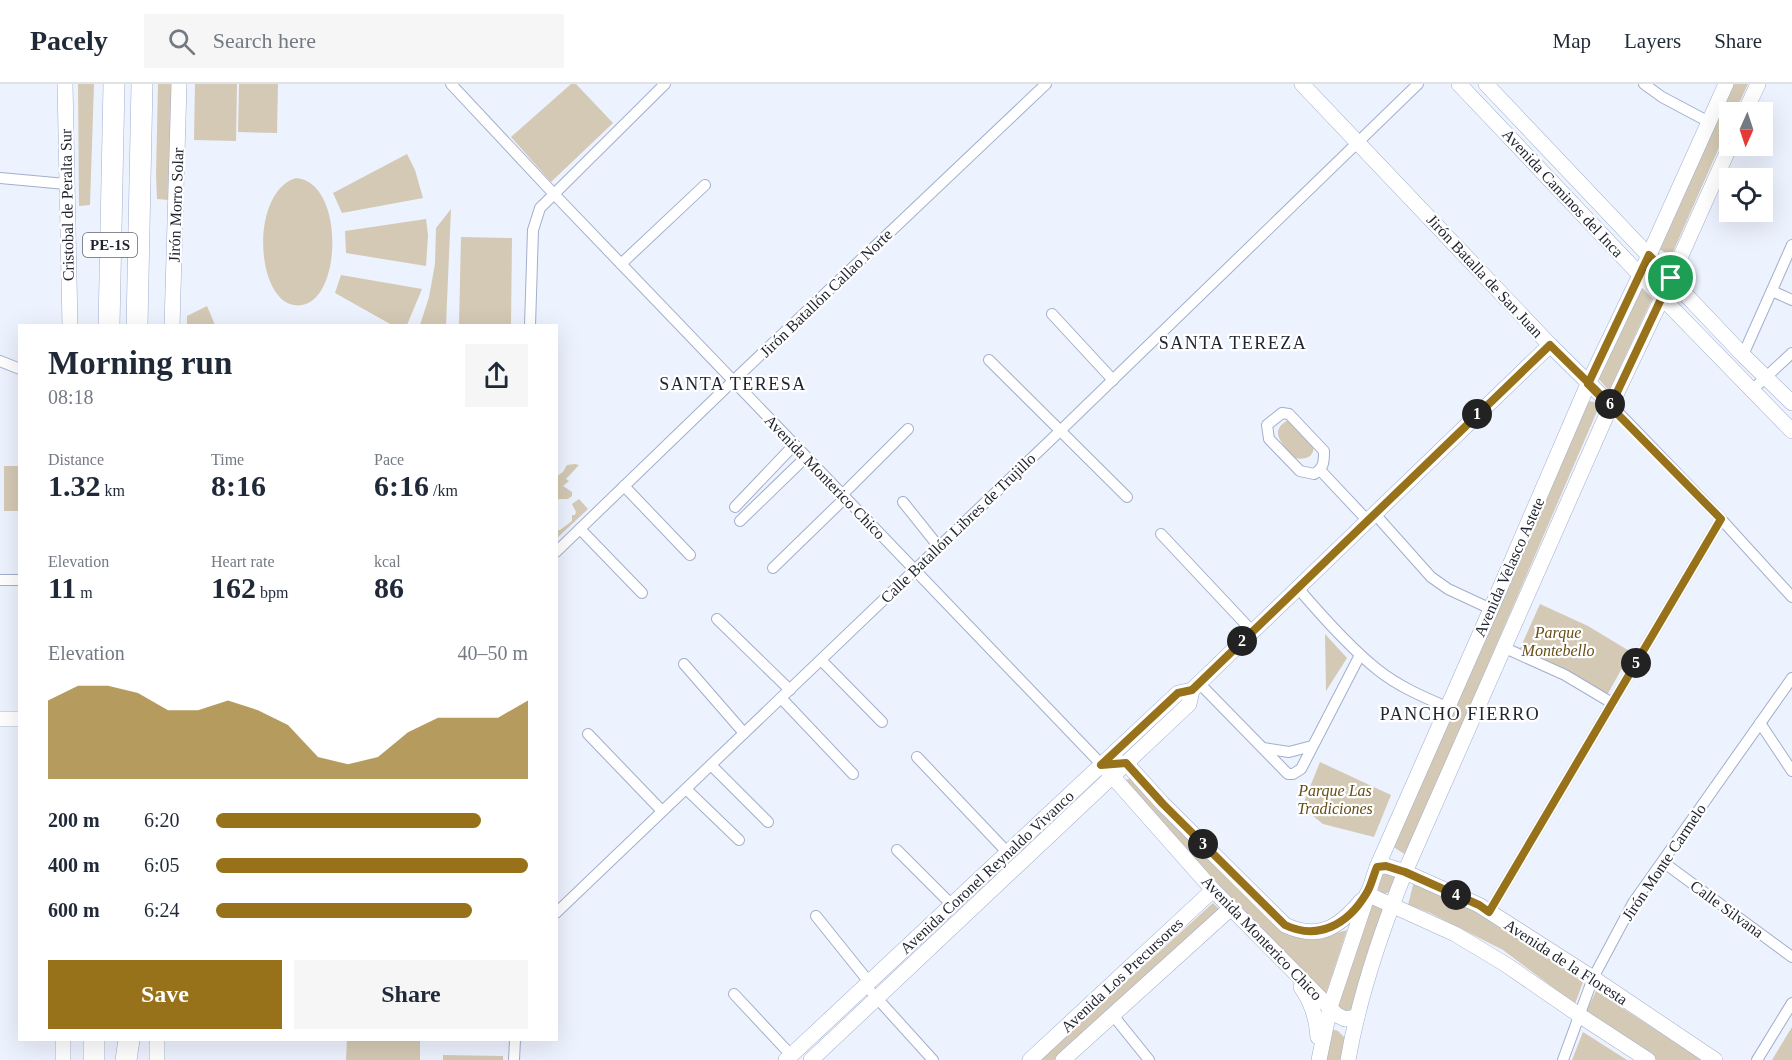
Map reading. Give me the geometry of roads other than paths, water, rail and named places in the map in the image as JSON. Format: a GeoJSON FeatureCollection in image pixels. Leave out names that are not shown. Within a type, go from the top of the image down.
{"type":"FeatureCollection","features":[{"type":"Feature","properties":{"kind":"highway","name":"PE-1S"},"geometry":{"type":"LineString","coordinates":[[109,324],[114,84]]}},
{"type":"Feature","properties":{"kind":"highway","name":"PE-1S"},"geometry":{"type":"LineString","coordinates":[[137,324],[142,84]]}},
{"type":"Feature","properties":{"kind":"highway"},"geometry":{"type":"LineString","coordinates":[[94,1041],[94,1060]]}},
{"type":"Feature","properties":{"kind":"highway"},"geometry":{"type":"LineString","coordinates":[[123,1041],[125,1060]]}},
{"type":"Feature","properties":{"kind":"highway"},"geometry":{"type":"LineString","coordinates":[[125,1060],[129,1041]]}},
{"type":"Feature","properties":{"kind":"street","name":"Cristobal de Peralta Sur"},"geometry":{"type":"LineString","coordinates":[[65,84],[70,324]]}},
{"type":"Feature","properties":{"kind":"street","name":"Jirón Morro Solar"},"geometry":{"type":"LineString","coordinates":[[172,324],[179,84]]}},
{"type":"Feature","properties":{"kind":"street","name":"Avenida Monterico Chico"},"geometry":{"type":"LineString","coordinates":[[451,84],[843,497],[1113,776],[1213,890],[1340,1017],[1357,1017]]}},
{"type":"Feature","properties":{"kind":"street"},"geometry":{"type":"LineString","coordinates":[[530,324],[533,230],[540,208],[665,84]]}},
{"type":"Feature","properties":{"kind":"street","name":"Jirón Batallón Callao Norte"},"geometry":{"type":"LineString","coordinates":[[558,550],[1046,84]]}},
{"type":"Feature","properties":{"kind":"street","name":"Jirón Batalla de San Juan"},"geometry":{"type":"LineString","coordinates":[[1302,84],[1550,345],[1721,519],[1792,597]]}},
{"type":"Feature","properties":{"kind":"street","name":"Calle Batallón Libres de Trujillo"},"geometry":{"type":"LineString","coordinates":[[558,911],[1060,431],[1418,84]]}},
{"type":"Feature","properties":{"kind":"street","name":"Avenida Caminos del Inca"},"geometry":{"type":"LineString","coordinates":[[1460,84],[1662,298],[1792,431]]}},
{"type":"Feature","properties":{"kind":"street","name":"Avenida Caminos del Inca"},"geometry":{"type":"LineString","coordinates":[[1486,84],[1792,403]]}},
{"type":"Feature","properties":{"kind":"street"},"geometry":{"type":"LineString","coordinates":[[1644,84],[1662,97],[1709,122]]}},
{"type":"Feature","properties":{"kind":"street","name":"Avenida Velasco Astete"},"geometry":{"type":"LineString","coordinates":[[1319,1058],[1330,1007],[1377,867],[1588,384],[1726,84]]}},
{"type":"Feature","properties":{"kind":"street"},"geometry":{"type":"LineString","coordinates":[[1750,102],[1758,84]]}},
{"type":"Feature","properties":{"kind":"street","name":"Avenida Velasco Astete"},"geometry":{"type":"LineString","coordinates":[[1348,1060],[1357,1017],[1392,904],[1405,872],[1611,405],[1726,156]]}},
{"type":"Feature","properties":{"kind":"street"},"geometry":{"type":"LineString","coordinates":[[0,178],[66,184]]}},
{"type":"Feature","properties":{"kind":"street"},"geometry":{"type":"LineString","coordinates":[[621,264],[705,185]]}},
{"type":"Feature","properties":{"kind":"street"},"geometry":{"type":"LineString","coordinates":[[1743,354],[1792,245]]}},
{"type":"Feature","properties":{"kind":"street"},"geometry":{"type":"LineString","coordinates":[[1772,291],[1792,300]]}},
{"type":"Feature","properties":{"kind":"street"},"geometry":{"type":"LineString","coordinates":[[1052,314],[1113,380]]}},
{"type":"Feature","properties":{"kind":"street","name":"Avenida Coronel Reynaldo Vivanco"},"geometry":{"type":"LineString","coordinates":[[789,1058],[1178,693],[1195,687],[1550,345]]}},
{"type":"Feature","properties":{"kind":"street"},"geometry":{"type":"LineString","coordinates":[[1752,390],[1792,353]]}},
{"type":"Feature","properties":{"kind":"street"},"geometry":{"type":"LineString","coordinates":[[989,360],[1128,497]]}},
{"type":"Feature","properties":{"kind":"street"},"geometry":{"type":"LineString","coordinates":[[0,361],[18,368]]}},
{"type":"Feature","properties":{"kind":"street"},"geometry":{"type":"LineString","coordinates":[[1282,413],[1289,414],[1324,451],[1324,463],[1320,470],[1314,474],[1300,471],[1269,439],[1267,425],[1282,413]]}},
{"type":"Feature","properties":{"kind":"street"},"geometry":{"type":"LineString","coordinates":[[773,568],[908,429]]}},
{"type":"Feature","properties":{"kind":"street"},"geometry":{"type":"LineString","coordinates":[[735,507],[794,445]]}},
{"type":"Feature","properties":{"kind":"street"},"geometry":{"type":"LineString","coordinates":[[740,521],[806,457]]}},
{"type":"Feature","properties":{"kind":"street"},"geometry":{"type":"LineString","coordinates":[[1320,470],[1431,577],[1448,589],[1491,609]]}},
{"type":"Feature","properties":{"kind":"street"},"geometry":{"type":"LineString","coordinates":[[624,486],[690,555]]}},
{"type":"Feature","properties":{"kind":"street"},"geometry":{"type":"LineString","coordinates":[[903,502],[939,547]]}},
{"type":"Feature","properties":{"kind":"street"},"geometry":{"type":"LineString","coordinates":[[1489,912],[1721,519]]}},
{"type":"Feature","properties":{"kind":"street"},"geometry":{"type":"LineString","coordinates":[[580,530],[642,593]]}},
{"type":"Feature","properties":{"kind":"street"},"geometry":{"type":"LineString","coordinates":[[1161,534],[1252,631]]}},
{"type":"Feature","properties":{"kind":"street"},"geometry":{"type":"LineString","coordinates":[[0,580],[18,580]]}},
{"type":"Feature","properties":{"kind":"street"},"geometry":{"type":"LineString","coordinates":[[1297,587],[1360,655],[1379,671],[1399,684],[1447,707]]}},
{"type":"Feature","properties":{"kind":"street"},"geometry":{"type":"LineString","coordinates":[[717,619],[790,690]]}},
{"type":"Feature","properties":{"kind":"street"},"geometry":{"type":"LineString","coordinates":[[1505,648],[1565,675],[1612,703]]}},
{"type":"Feature","properties":{"kind":"street"},"geometry":{"type":"LineString","coordinates":[[1195,687],[1288,774],[1293,774],[1301,769],[1360,655]]}},
{"type":"Feature","properties":{"kind":"street"},"geometry":{"type":"LineString","coordinates":[[821,660],[882,722]]}},
{"type":"Feature","properties":{"kind":"street"},"geometry":{"type":"LineString","coordinates":[[684,664],[744,733]]}},
{"type":"Feature","properties":{"kind":"street","name":"Jirón Monte Carmelo"},"geometry":{"type":"LineString","coordinates":[[1563,1060],[1593,978],[1634,903],[1792,678]]}},
{"type":"Feature","properties":{"kind":"street","name":"Avenida Coronel Reynaldo Vivanco"},"geometry":{"type":"LineString","coordinates":[[811,1060],[1189,704],[1195,687]]}},
{"type":"Feature","properties":{"kind":"street"},"geometry":{"type":"LineString","coordinates":[[781,698],[853,774]]}},
{"type":"Feature","properties":{"kind":"street"},"geometry":{"type":"LineString","coordinates":[[0,719],[18,719]]}},
{"type":"Feature","properties":{"kind":"street"},"geometry":{"type":"LineString","coordinates":[[1760,723],[1792,771]]}},
{"type":"Feature","properties":{"kind":"street"},"geometry":{"type":"LineString","coordinates":[[588,734],[662,811]]}},
{"type":"Feature","properties":{"kind":"street"},"geometry":{"type":"LineString","coordinates":[[1261,747],[1289,752],[1312,746]]}},
{"type":"Feature","properties":{"kind":"street"},"geometry":{"type":"LineString","coordinates":[[917,757],[1008,853]]}},
{"type":"Feature","properties":{"kind":"street"},"geometry":{"type":"LineString","coordinates":[[1101,765],[1126,763]]}},
{"type":"Feature","properties":{"kind":"street","name":"Avenida Monterico Chico"},"geometry":{"type":"LineString","coordinates":[[1126,763],[1163,804],[1285,925],[1295,930],[1306,931],[1329,929],[1340,923],[1367,894]]}},
{"type":"Feature","properties":{"kind":"street"},"geometry":{"type":"LineString","coordinates":[[711,765],[768,822]]}},
{"type":"Feature","properties":{"kind":"street"},"geometry":{"type":"LineString","coordinates":[[686,789],[739,840]]}},
{"type":"Feature","properties":{"kind":"street"},"geometry":{"type":"LineString","coordinates":[[897,850],[952,905]]}},
{"type":"Feature","properties":{"kind":"street","name":"Calle Silvana"},"geometry":{"type":"LineString","coordinates":[[1663,862],[1792,957]]}},
{"type":"Feature","properties":{"kind":"street","name":"Avenida de la Floresta"},"geometry":{"type":"LineString","coordinates":[[1377,867],[1386,866],[1405,872],[1479,905],[1715,1060]]}},
{"type":"Feature","properties":{"kind":"street","name":"Avenida Los Precursores"},"geometry":{"type":"LineString","coordinates":[[1030,1060],[1213,890]]}},
{"type":"Feature","properties":{"kind":"street"},"geometry":{"type":"LineString","coordinates":[[1367,894],[1455,934],[1506,964],[1579,1016],[1648,1060]]}},
{"type":"Feature","properties":{"kind":"street"},"geometry":{"type":"LineString","coordinates":[[558,901],[569,901]]}},
{"type":"Feature","properties":{"kind":"street","name":"Avenida Los Precursores"},"geometry":{"type":"LineString","coordinates":[[1063,1060],[1231,908]]}},
{"type":"Feature","properties":{"kind":"street"},"geometry":{"type":"LineString","coordinates":[[816,916],[877,998],[933,1060]]}},
{"type":"Feature","properties":{"kind":"street"},"geometry":{"type":"LineString","coordinates":[[1274,951],[1300,984],[1313,1007],[1319,1058]]}},
{"type":"Feature","properties":{"kind":"street"},"geometry":{"type":"LineString","coordinates":[[734,994],[789,1058]]}},
{"type":"Feature","properties":{"kind":"street"},"geometry":{"type":"LineString","coordinates":[[1757,1060],[1792,1003]]}},
{"type":"Feature","properties":{"kind":"street"},"geometry":{"type":"LineString","coordinates":[[1112,1014],[1149,1060]]}},
{"type":"Feature","properties":{"kind":"street"},"geometry":{"type":"LineString","coordinates":[[63,1041],[63,1060]]}},
{"type":"Feature","properties":{"kind":"street"},"geometry":{"type":"LineString","coordinates":[[157,1041],[157,1060]]}},
{"type":"Feature","properties":{"kind":"street"},"geometry":{"type":"LineString","coordinates":[[514,1060],[515,1041]]}},
{"type":"Feature","properties":{"kind":"district","name":"SANTA TEREZA"},"geometry":{"type":"Point","coordinates":[1233,343]}},
{"type":"Feature","properties":{"kind":"district","name":"SANTA TERESA"},"geometry":{"type":"Point","coordinates":[733,384]}},
{"type":"Feature","properties":{"kind":"district","name":"PANCHO FIERRO"},"geometry":{"type":"Point","coordinates":[1460,714]}},
{"type":"Feature","properties":{"kind":"park label","name":"Parque Montebello"},"geometry":{"type":"Point","coordinates":[1558,641]}},
{"type":"Feature","properties":{"kind":"park label","name":"Parque Las Tradiciones"},"geometry":{"type":"Point","coordinates":[1335,799]}}]}
